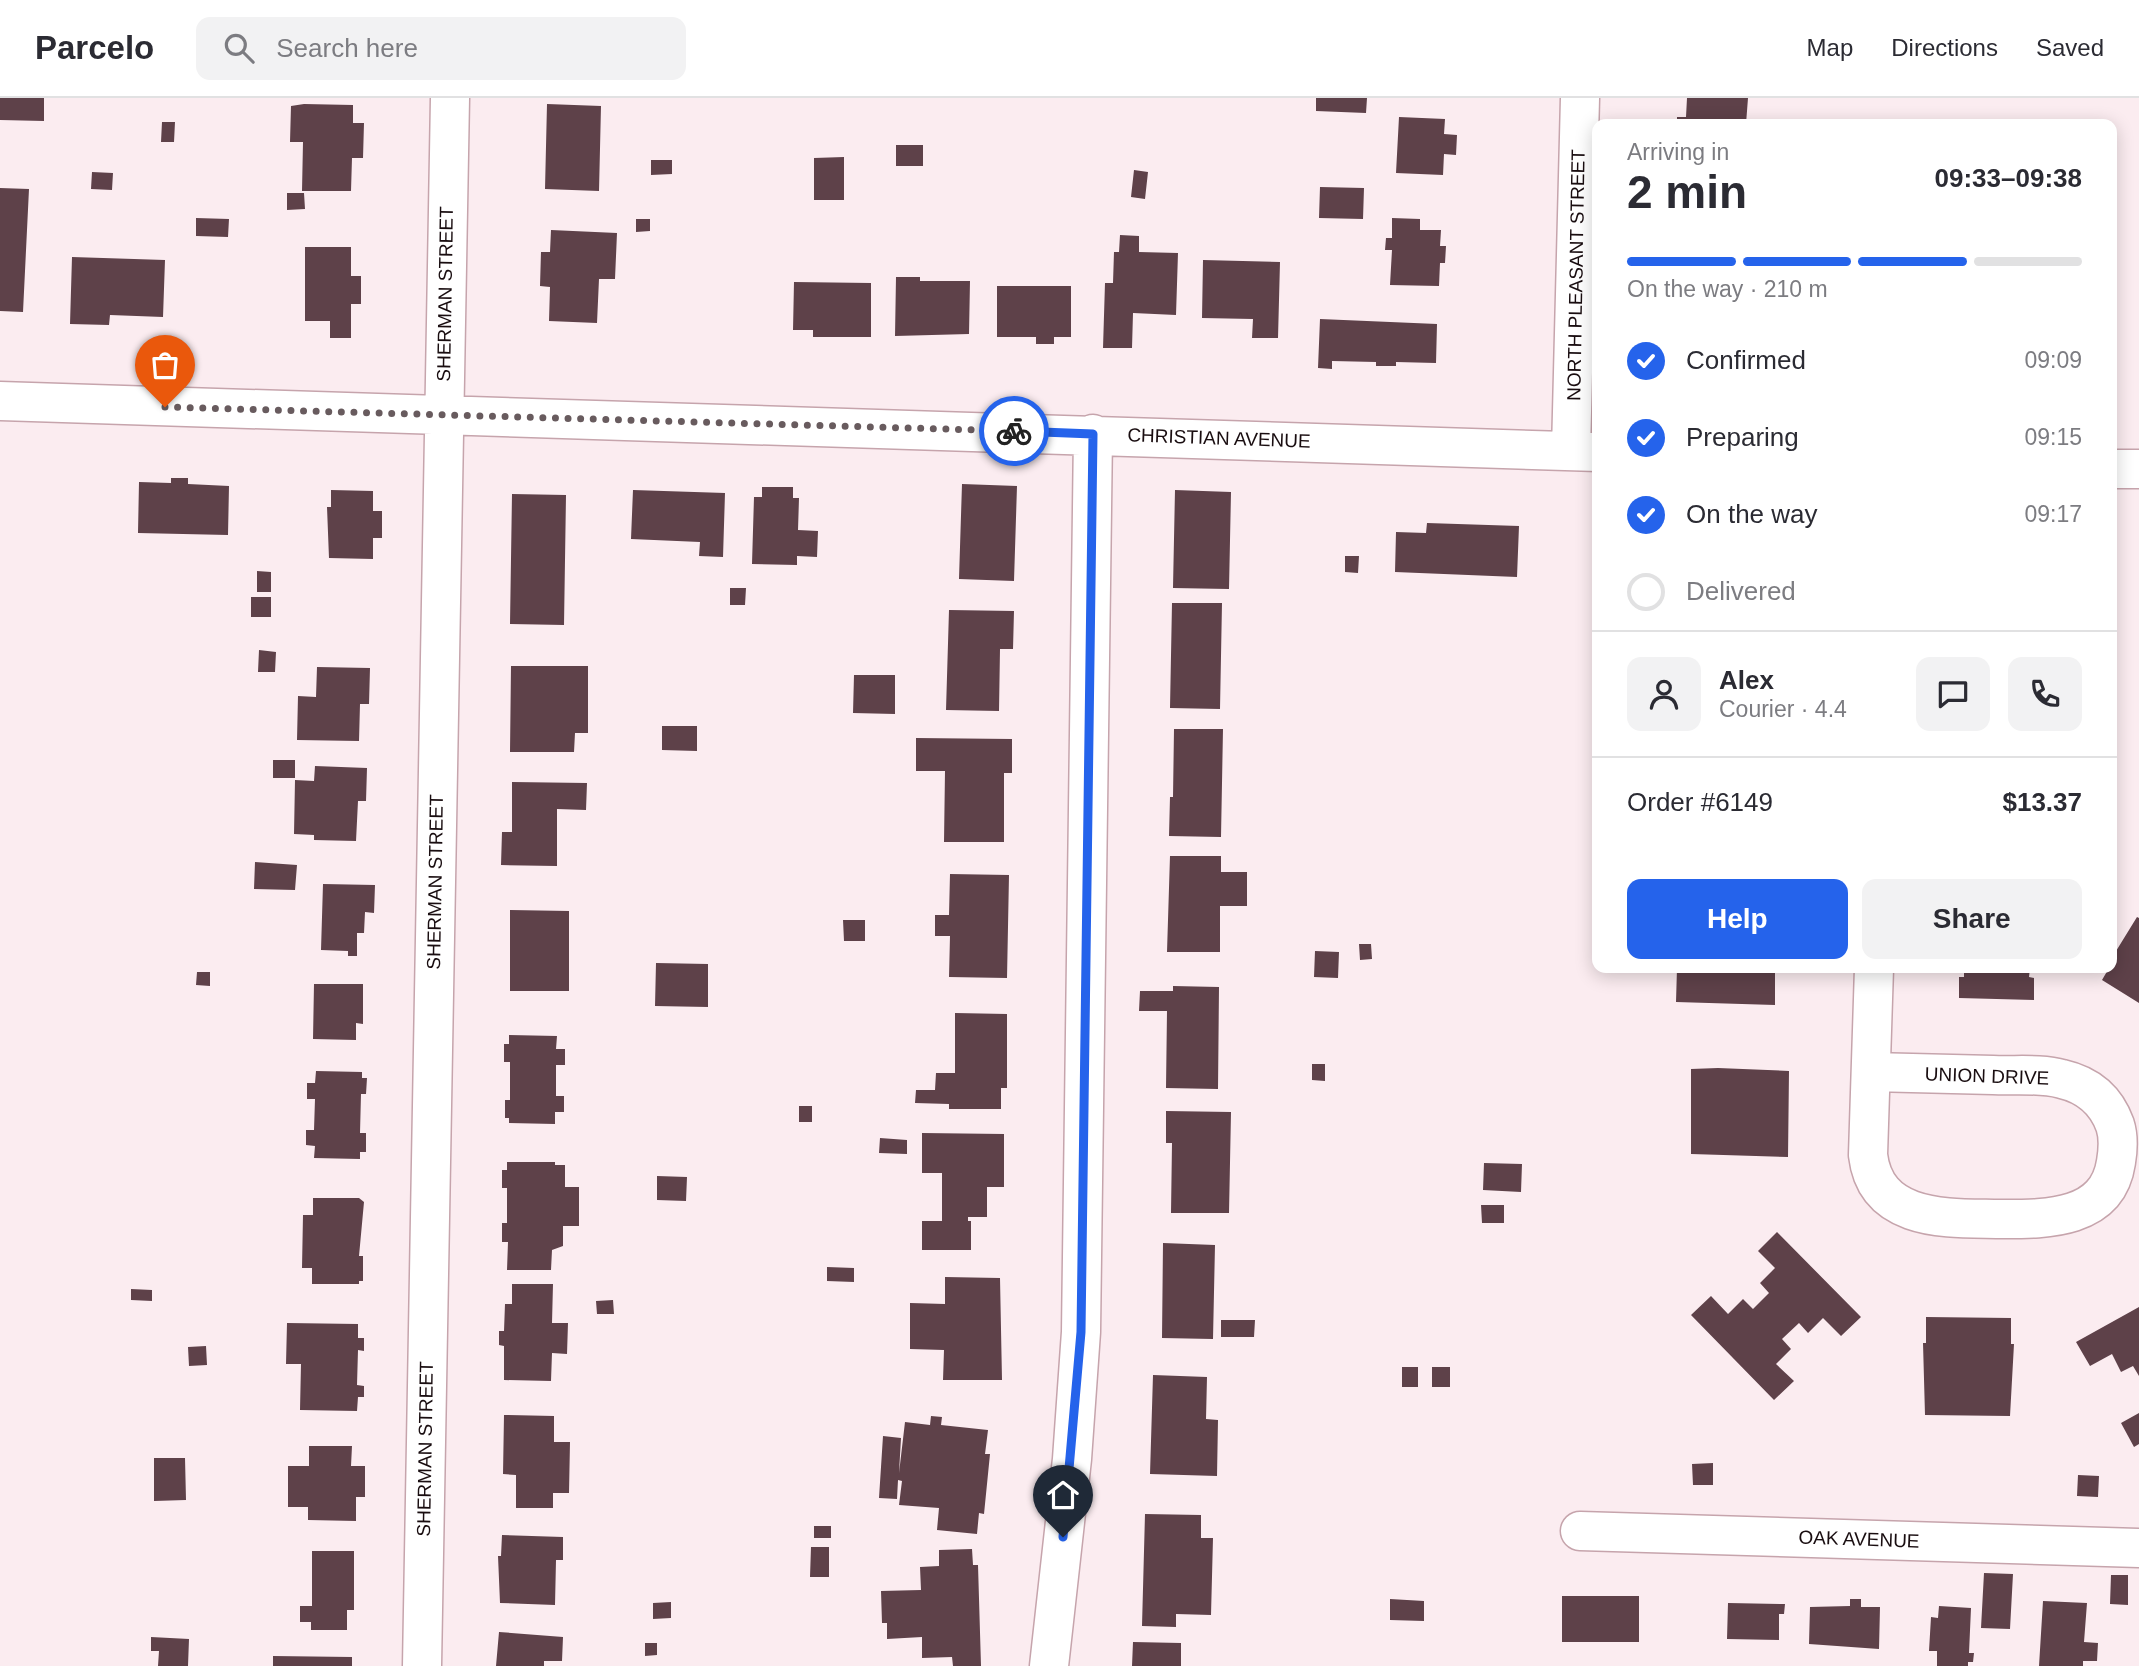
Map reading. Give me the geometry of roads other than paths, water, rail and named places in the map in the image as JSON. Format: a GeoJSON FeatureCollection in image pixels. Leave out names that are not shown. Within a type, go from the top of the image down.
{"type":"FeatureCollection","features":[{"type":"Feature","properties":{"kind":"street","name":"SHERMAN STREET"},"geometry":{"type":"LineString","coordinates":[[422,1666],[442,416],[450,98]]}},
{"type":"Feature","properties":{"kind":"street","name":"NORTH PLEASANT STREET"},"geometry":{"type":"LineString","coordinates":[[1580,98],[1584,452]]}},
{"type":"Feature","properties":{"kind":"street","name":"CHRISTIAN AVENUE"},"geometry":{"type":"LineString","coordinates":[[0,401],[1093,434],[1584,452]]}},
{"type":"Feature","properties":{"kind":"street"},"geometry":{"type":"LineString","coordinates":[[1049,1666],[1072,1459],[1081,1332],[1093,434]]}},
{"type":"Feature","properties":{"kind":"street"},"geometry":{"type":"LineString","coordinates":[[2117,469],[2139,469]]}},
{"type":"Feature","properties":{"kind":"street","name":"UNION DRIVE"},"geometry":{"type":"LineString","coordinates":[[1871,1072],[2041,1076],[2081,1085],[2110,1110],[2117,1132],[2115,1172],[2103,1193],[2088,1206],[2050,1220],[1929,1217],[1917,1213],[1887,1194],[1869,1167],[1871,1072],[1874,973]]}},
{"type":"Feature","properties":{"kind":"street","name":"OAK AVENUE"},"geometry":{"type":"LineString","coordinates":[[1580,1531],[2139,1548]]}}]}
